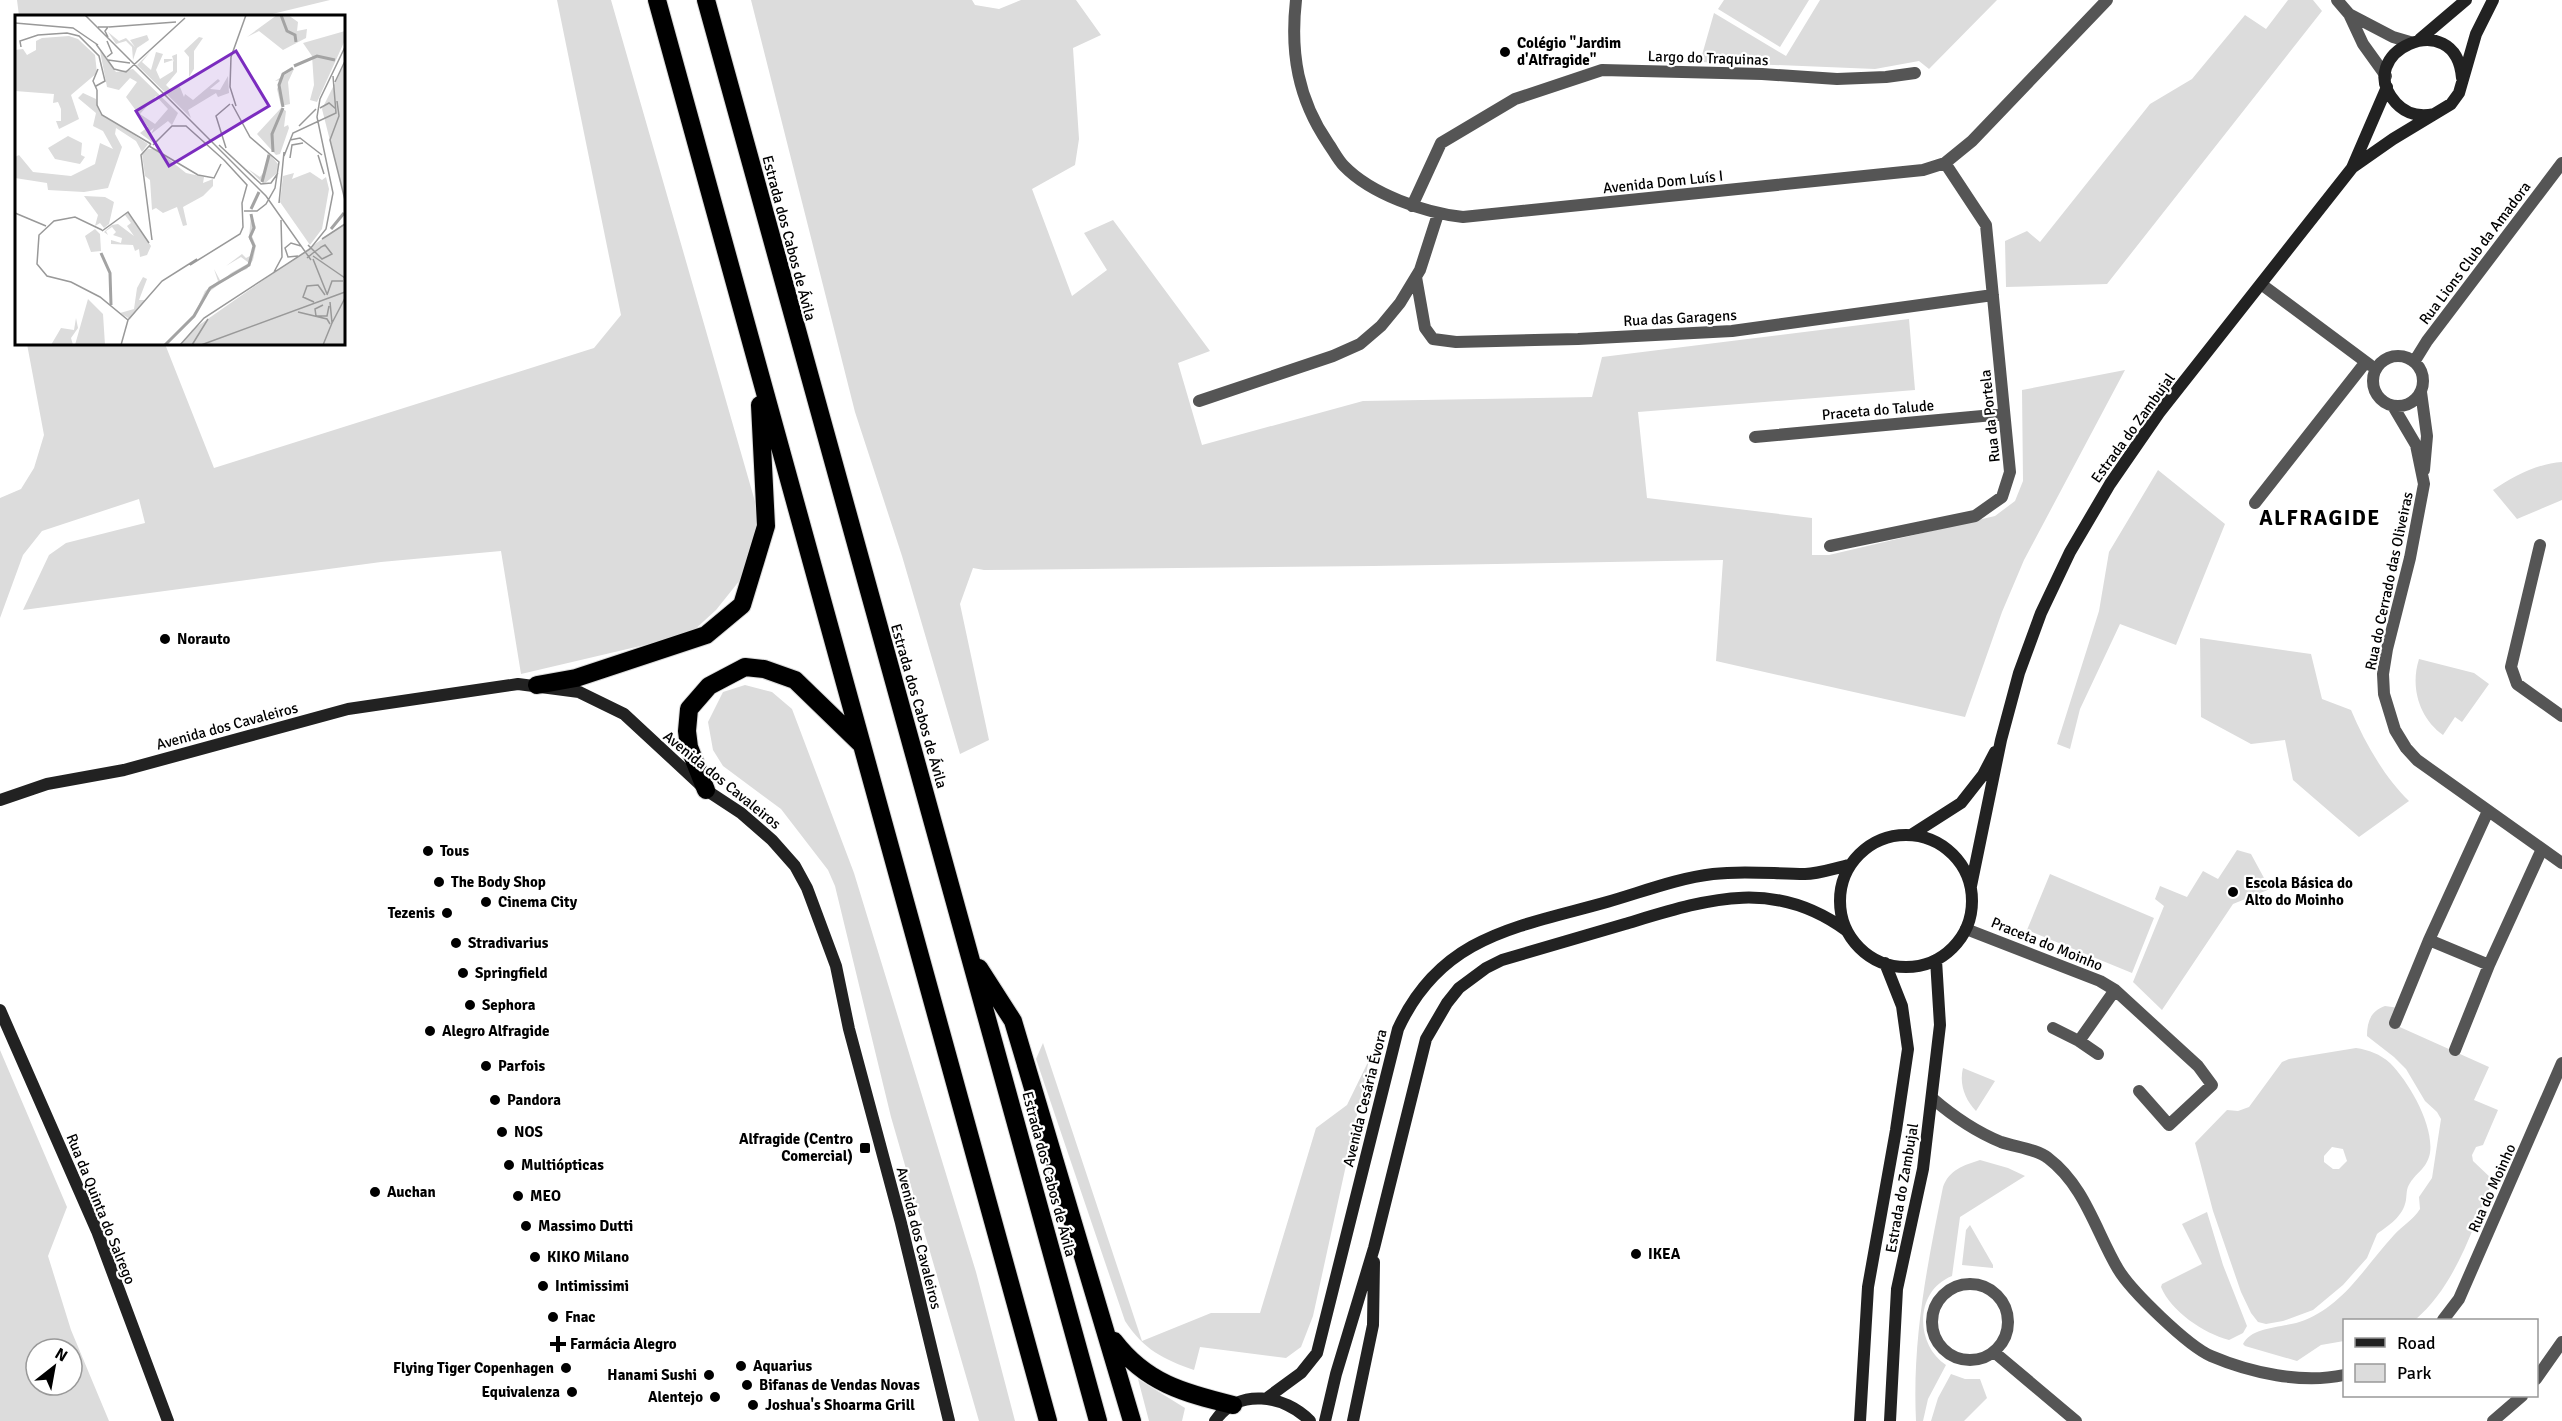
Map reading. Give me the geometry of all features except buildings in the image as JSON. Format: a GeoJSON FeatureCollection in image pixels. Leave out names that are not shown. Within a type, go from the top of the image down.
{"type":"FeatureCollection","features":[{"type":"Feature","properties":{"kind":"highway"},"geometry":{"type":"LineString","coordinates":[[657,0],[1048,1421]]}},
{"type":"Feature","properties":{"kind":"highway","name":"Estrada dos Cabos de Ávila"},"geometry":{"type":"LineString","coordinates":[[706,0],[802,356],[1098,1421]]}},
{"type":"Feature","properties":{"kind":"highway"},"geometry":{"type":"LineString","coordinates":[[537,685],[576,678],[706,635],[742,605],[766,526],[758,370]]}},
{"type":"Feature","properties":{"kind":"highway"},"geometry":{"type":"LineString","coordinates":[[706,790],[689,747],[687,731],[689,709],[709,686],[745,667],[764,669],[795,680],[861,744]]}},
{"type":"Feature","properties":{"kind":"highway"},"geometry":{"type":"LineString","coordinates":[[970,954],[1013,1021],[1132,1421]]}},
{"type":"Feature","properties":{"kind":"highway"},"geometry":{"type":"LineString","coordinates":[[1107,1333],[1127,1359],[1141,1370],[1189,1394],[1233,1405]]}},
{"type":"Feature","properties":{"kind":"street","name":"Avenida Dom Luís I"},"geometry":{"type":"LineString","coordinates":[[1296,0],[1293,22],[1296,72],[1314,122],[1344,166],[1377,189],[1412,206],[1438,214],[1464,218],[1923,170],[1945,163],[1972,141],[2107,0]]}},
{"type":"Feature","properties":{"kind":"street"},"geometry":{"type":"LineString","coordinates":[[2337,0],[2349,14],[2386,81],[2391,97],[2407,111],[2417,115],[2438,113]]}},
{"type":"Feature","properties":{"kind":"street","name":"Estrada do Zambujal"},"geometry":{"type":"LineString","coordinates":[[2352,168],[2386,81],[2392,56],[2415,41],[2466,0]]}},
{"type":"Feature","properties":{"kind":"street","name":"Estrada do Zambujal"},"geometry":{"type":"LineString","coordinates":[[1971,886],[2001,740],[2019,673],[2041,613],[2070,552],[2110,484],[2159,413],[2352,168],[2393,139],[2451,104],[2461,86],[2476,34],[2493,0]]}},
{"type":"Feature","properties":{"kind":"street"},"geometry":{"type":"LineString","coordinates":[[2349,14],[2393,37],[2440,43],[2449,48],[2460,66],[2461,86]]}},
{"type":"Feature","properties":{"kind":"street","name":"Largo do Traquinas"},"geometry":{"type":"LineString","coordinates":[[1412,206],[1442,143],[1515,99],[1602,70],[1762,74],[1837,79],[1915,73]]}},
{"type":"Feature","properties":{"kind":"street","name":"Rua Lions Club da Amadora"},"geometry":{"type":"LineString","coordinates":[[2414,362],[2562,162]]}},
{"type":"Feature","properties":{"kind":"street","name":"Rua da Portela"},"geometry":{"type":"LineString","coordinates":[[1830,546],[1975,516],[2002,497],[2010,472],[1986,225],[1945,163]]}},
{"type":"Feature","properties":{"kind":"street","name":"Rua das Garagens"},"geometry":{"type":"LineString","coordinates":[[1199,401],[1333,356],[1359,344],[1381,326],[1400,303],[1416,277],[1438,214]]}},
{"type":"Feature","properties":{"kind":"street","name":"Rua das Garagens"},"geometry":{"type":"LineString","coordinates":[[1416,277],[1425,328],[1433,339],[1456,342],[1578,339],[1732,331],[1993,295]]}},
{"type":"Feature","properties":{"kind":"street"},"geometry":{"type":"LineString","coordinates":[[2255,502],[2370,366],[2391,357],[2408,358],[2414,362],[2422,376],[2421,392],[2409,404],[2393,406],[2385,403],[2375,390],[2370,366],[2261,284]]}},
{"type":"Feature","properties":{"kind":"street","name":"Rua do Cerrado das Oliveiras"},"geometry":{"type":"LineString","coordinates":[[2421,392],[2428,454],[2410,558],[2387,649],[2383,674],[2384,694],[2395,730],[2417,760],[2562,863]]}},
{"type":"Feature","properties":{"kind":"street","name":"Rua do Cerrado das Oliveiras"},"geometry":{"type":"LineString","coordinates":[[2393,406],[2416,445],[2424,474]]}},
{"type":"Feature","properties":{"kind":"street","name":"Praceta do Talude"},"geometry":{"type":"LineString","coordinates":[[1755,437],[2004,414]]}},
{"type":"Feature","properties":{"kind":"street"},"geometry":{"type":"LineString","coordinates":[[2540,545],[2511,667],[2517,684],[2562,716]]}},
{"type":"Feature","properties":{"kind":"street","name":"Avenida dos Cavaleiros"},"geometry":{"type":"LineString","coordinates":[[0,800],[47,784],[124,770],[348,709],[518,684],[579,692],[624,714],[706,790],[741,813],[772,840],[795,866],[807,888],[836,966],[849,1029],[901,1223],[949,1421]]}},
{"type":"Feature","properties":{"kind":"street","name":"Estrada do Zambujal"},"geometry":{"type":"LineString","coordinates":[[1911,835],[1961,803],[1983,775],[2001,740]]}},
{"type":"Feature","properties":{"kind":"street"},"geometry":{"type":"LineString","coordinates":[[2395,1023],[2429,940],[2488,811]]}},
{"type":"Feature","properties":{"kind":"street"},"geometry":{"type":"LineString","coordinates":[[1325,1421],[1336,1374],[1374,1248],[1426,1040],[1447,1003],[1459,988],[1486,968],[1502,960],[1690,904],[1730,897],[1750,897],[1804,905],[1829,918],[1847,931],[1869,956],[1902,967],[1919,966],[1936,960],[1948,952],[1966,928],[1972,908],[1971,886],[1963,866],[1949,850],[1931,839],[1897,835],[1870,845],[1850,866],[1842,881],[1839,897],[1841,914],[1847,931]]}},
{"type":"Feature","properties":{"kind":"street"},"geometry":{"type":"LineString","coordinates":[[2455,1050],[2542,849]]}},
{"type":"Feature","properties":{"kind":"street","name":"Avenida Cesária Évora"},"geometry":{"type":"LineString","coordinates":[[1268,1398],[1301,1373],[1317,1353],[1398,1029],[1408,1008],[1434,974],[1452,958],[1494,934],[1710,874],[1760,872],[1807,874],[1850,866]]}},
{"type":"Feature","properties":{"kind":"street","name":"Praceta do Moinho"},"geometry":{"type":"LineString","coordinates":[[1966,928],[2100,981],[2115,990],[2198,1066],[2212,1085],[2169,1125],[2139,1091]]}},
{"type":"Feature","properties":{"kind":"street"},"geometry":{"type":"LineString","coordinates":[[2429,940],[2490,965]]}},
{"type":"Feature","properties":{"kind":"street","name":"Estrada do Zambujal"},"geometry":{"type":"LineString","coordinates":[[1890,1421],[1897,1290],[1923,1169],[1941,1025],[1936,960]]}},
{"type":"Feature","properties":{"kind":"street","name":"Estrada do Zambujal"},"geometry":{"type":"LineString","coordinates":[[1860,1421],[1868,1287],[1908,1049],[1902,1006],[1885,963]]}},
{"type":"Feature","properties":{"kind":"street"},"geometry":{"type":"LineString","coordinates":[[2079,1041],[2115,990]]}},
{"type":"Feature","properties":{"kind":"street","name":"Rua da Quinta do Salrego"},"geometry":{"type":"LineString","coordinates":[[0,1010],[97,1231],[168,1421]]}},
{"type":"Feature","properties":{"kind":"street"},"geometry":{"type":"LineString","coordinates":[[2052,1028],[2079,1041],[2098,1054]]}},
{"type":"Feature","properties":{"kind":"street","name":"Rua do Moinho"},"geometry":{"type":"LineString","coordinates":[[2444,1319],[2459,1299],[2562,1063]]}},
{"type":"Feature","properties":{"kind":"street"},"geometry":{"type":"LineString","coordinates":[[1932,1098],[1964,1124],[1978,1132],[2047,1157],[2079,1191],[2119,1271],[2157,1314],[2209,1355],[2283,1377],[2328,1378],[2343,1375]]}},
{"type":"Feature","properties":{"kind":"street"},"geometry":{"type":"LineString","coordinates":[[1353,1421],[1373,1325],[1374,1248]]}},
{"type":"Feature","properties":{"kind":"street"},"geometry":{"type":"LineString","coordinates":[[1976,1284],[1988,1288],[1998,1296],[2005,1307],[2008,1319],[2007,1332],[2002,1343],[1994,1352],[1971,1360],[1947,1352],[1939,1343],[1932,1320],[1938,1302],[1951,1289],[1976,1284]]}},
{"type":"Feature","properties":{"kind":"street"},"geometry":{"type":"LineString","coordinates":[[2538,1376],[2562,1342]]}},
{"type":"Feature","properties":{"kind":"street"},"geometry":{"type":"LineString","coordinates":[[1994,1352],[2076,1421]]}},
{"type":"Feature","properties":{"kind":"street"},"geometry":{"type":"LineString","coordinates":[[2493,1421],[2520,1397]]}},
{"type":"Feature","properties":{"kind":"street"},"geometry":{"type":"LineString","coordinates":[[1215,1421],[1233,1405],[1250,1399],[1268,1398],[1285,1402],[1300,1411],[1310,1421]]}},
{"type":"Feature","properties":{"kind":"green space"},"geometry":{"type":"Polygon","coordinates":[[[17,0],[330,0],[268,15],[19,15],[17,0]]]}},
{"type":"Feature","properties":{"kind":"green space"},"geometry":{"type":"Polygon","coordinates":[[[557,0],[611,0],[760,519],[756,549],[740,580],[716,610],[692,632],[521,674],[501,551],[381,562],[23,610],[49,555],[66,543],[145,523],[139,499],[42,531],[23,555],[0,618],[0,498],[21,489],[34,468],[44,435],[27,345],[165,345],[214,468],[594,348],[621,315],[557,0]]]}},
{"type":"Feature","properties":{"kind":"green space"},"geometry":{"type":"Polygon","coordinates":[[[751,0],[972,0],[975,5],[999,9],[1021,0],[1076,0],[1101,35],[1073,48],[1079,139],[1075,165],[1032,189],[1072,296],[1107,270],[1084,233],[1113,220],[1210,351],[1178,363],[1202,445],[1363,401],[1592,397],[1602,357],[1909,319],[1915,390],[1638,412],[1647,498],[1812,518],[1812,555],[1829,555],[1995,516],[2015,501],[2023,481],[2022,390],[2125,370],[2024,560],[2002,612],[1965,717],[1716,661],[1723,560],[1373,566],[984,570],[973,568],[960,604],[989,740],[960,754],[902,556],[855,412],[751,0]]]}},
{"type":"Feature","properties":{"kind":"green space"},"geometry":{"type":"Polygon","coordinates":[[[1724,0],[1809,0],[1780,47],[1718,9],[1724,0]]]}},
{"type":"Feature","properties":{"kind":"green space"},"geometry":{"type":"Polygon","coordinates":[[[1820,0],[1997,0],[1929,69],[1919,61],[1875,69],[1700,62],[1714,13],[1786,56],[1820,0]]]}},
{"type":"Feature","properties":{"kind":"green space"},"geometry":{"type":"Polygon","coordinates":[[[2288,0],[2313,0],[2322,11],[2107,284],[2006,287],[2005,241],[2027,231],[2040,242],[2150,104],[2192,79],[2245,15],[2266,29],[2288,0]]]}},
{"type":"Feature","properties":{"kind":"green space"},"geometry":{"type":"Polygon","coordinates":[[[2562,462],[2562,500],[2517,519],[2493,490],[2543,465],[2562,462]]]}},
{"type":"Feature","properties":{"kind":"green space"},"geometry":{"type":"Polygon","coordinates":[[[2158,470],[2225,524],[2176,645],[2120,624],[2080,709],[2070,749],[2057,744],[2099,611],[2109,552],[2158,470]]]}},
{"type":"Feature","properties":{"kind":"green space"},"geometry":{"type":"Polygon","coordinates":[[[2200,638],[2311,654],[2322,699],[2351,710],[2376,758],[2391,781],[2409,801],[2359,837],[2293,780],[2285,740],[2251,744],[2201,717],[2200,638]]]}},
{"type":"Feature","properties":{"kind":"green space"},"geometry":{"type":"Polygon","coordinates":[[[2419,659],[2474,673],[2489,684],[2462,722],[2455,717],[2443,735],[2422,711],[2416,691],[2416,670],[2419,659]]]}},
{"type":"Feature","properties":{"kind":"green space"},"geometry":{"type":"Polygon","coordinates":[[[745,685],[772,692],[792,709],[854,873],[976,1272],[1015,1421],[979,1421],[891,1117],[835,886],[828,870],[781,809],[723,766],[713,750],[708,722],[723,692],[745,685]]]}},
{"type":"Feature","properties":{"kind":"green space"},"geometry":{"type":"Polygon","coordinates":[[[2237,850],[2251,854],[2270,889],[2233,904],[2162,1010],[2133,982],[2164,906],[2155,899],[2160,886],[2187,897],[2203,871],[2218,879],[2237,850]]]}},
{"type":"Feature","properties":{"kind":"green space"},"geometry":{"type":"Polygon","coordinates":[[[2050,874],[2154,918],[2132,973],[2027,930],[2050,874]]]}},
{"type":"Feature","properties":{"kind":"green space"},"geometry":{"type":"Polygon","coordinates":[[[2385,1006],[2399,1008],[2393,1024],[2489,1067],[2474,1100],[2498,1110],[2483,1145],[2476,1147],[2472,1155],[2473,1161],[2493,1180],[2462,1255],[2442,1290],[2416,1319],[2343,1319],[2343,1341],[2321,1345],[2297,1361],[2245,1346],[2243,1344],[2254,1333],[2298,1323],[2332,1304],[2354,1283],[2394,1235],[2420,1209],[2419,1197],[2432,1178],[2441,1119],[2425,1101],[2406,1069],[2367,1036],[2371,1017],[2385,1006]]]}},
{"type":"Feature","properties":{"kind":"green space"},"geometry":{"type":"Polygon","coordinates":[[[1043,1043],[1142,1341],[1211,1313],[1260,1313],[1316,1128],[1347,1105],[1369,1060],[1313,1316],[1301,1347],[1286,1358],[1200,1347],[1194,1370],[1155,1352],[1139,1339],[1132,1331],[1125,1321],[1036,1059],[1043,1043]]]}},
{"type":"Feature","properties":{"kind":"green space"},"geometry":{"type":"Polygon","coordinates":[[[2356,1048],[2382,1057],[2405,1081],[2419,1105],[2428,1130],[2430,1153],[2424,1166],[2409,1185],[2402,1211],[2395,1220],[2377,1234],[2367,1258],[2343,1285],[2313,1310],[2283,1321],[2266,1324],[2258,1322],[2241,1292],[2213,1211],[2195,1143],[2227,1110],[2238,1111],[2249,1107],[2282,1062],[2356,1048]],[[2332,1147],[2324,1156],[2324,1162],[2333,1169],[2339,1169],[2347,1161],[2343,1149],[2332,1147]]]}},
{"type":"Feature","properties":{"kind":"green space"},"geometry":{"type":"Polygon","coordinates":[[[0,1050],[67,1207],[48,1256],[74,1337],[24,1337],[24,1397],[84,1397],[84,1361],[109,1421],[0,1421],[0,1050]]]}},
{"type":"Feature","properties":{"kind":"green space"},"geometry":{"type":"Polygon","coordinates":[[[1963,1068],[1995,1081],[1976,1111],[1964,1091],[1963,1068]]]}},
{"type":"Feature","properties":{"kind":"green space"},"geometry":{"type":"Polygon","coordinates":[[[1980,1160],[2008,1168],[2025,1176],[1960,1217],[1952,1276],[1940,1283],[1931,1293],[1925,1305],[1923,1319],[1924,1332],[1929,1345],[1946,1365],[1928,1399],[1923,1421],[1916,1421],[1916,1361],[1922,1303],[1943,1187],[1953,1172],[1980,1160]]]}},
{"type":"Feature","properties":{"kind":"green space"},"geometry":{"type":"Polygon","coordinates":[[[2207,1212],[2223,1265],[2247,1326],[2243,1333],[2229,1340],[2189,1320],[2172,1304],[2161,1287],[2162,1284],[2202,1264],[2182,1224],[2207,1212]]]}},
{"type":"Feature","properties":{"kind":"green space"},"geometry":{"type":"Polygon","coordinates":[[[1970,1225],[1993,1268],[1962,1265],[1966,1230],[1970,1225]]]}},
{"type":"Feature","properties":{"kind":"green space"},"geometry":{"type":"Polygon","coordinates":[[[1951,1374],[1965,1379],[1980,1379],[1987,1398],[1964,1421],[1931,1421],[1938,1398],[1951,1374]]]}},
{"type":"Feature","properties":{"kind":"green space"},"geometry":{"type":"Polygon","coordinates":[[[1138,1379],[1185,1408],[1182,1421],[1149,1421],[1138,1379]]]}},
{"type":"Feature","properties":{"kind":"place","name":"Colégio \"Jardim d'Alfragide\""},"geometry":{"type":"Point","coordinates":[1505,52]}},
{"type":"Feature","properties":{"kind":"place","name":"Norauto"},"geometry":{"type":"Point","coordinates":[165,639]}},
{"type":"Feature","properties":{"kind":"place","name":"Tous"},"geometry":{"type":"Point","coordinates":[428,851]}},
{"type":"Feature","properties":{"kind":"place","name":"The Body Shop"},"geometry":{"type":"Point","coordinates":[439,882]}},
{"type":"Feature","properties":{"kind":"place","name":"Escola Básica do Alto do Moinho"},"geometry":{"type":"Point","coordinates":[2233,892]}},
{"type":"Feature","properties":{"kind":"place","name":"Cinema City"},"geometry":{"type":"Point","coordinates":[486,902]}},
{"type":"Feature","properties":{"kind":"place","name":"Tezenis"},"geometry":{"type":"Point","coordinates":[447,913]}},
{"type":"Feature","properties":{"kind":"place","name":"Stradivarius"},"geometry":{"type":"Point","coordinates":[456,943]}},
{"type":"Feature","properties":{"kind":"place","name":"Springfield"},"geometry":{"type":"Point","coordinates":[463,973]}},
{"type":"Feature","properties":{"kind":"place","name":"Sephora"},"geometry":{"type":"Point","coordinates":[470,1005]}},
{"type":"Feature","properties":{"kind":"place","name":"Alegro Alfragide"},"geometry":{"type":"Point","coordinates":[430,1031]}},
{"type":"Feature","properties":{"kind":"place","name":"Parfois"},"geometry":{"type":"Point","coordinates":[486,1066]}},
{"type":"Feature","properties":{"kind":"place","name":"Pandora"},"geometry":{"type":"Point","coordinates":[495,1100]}},
{"type":"Feature","properties":{"kind":"place","name":"NOS"},"geometry":{"type":"Point","coordinates":[502,1132]}},
{"type":"Feature","properties":{"kind":"place","name":"Alfragide (Centro Comercial)"},"geometry":{"type":"Point","coordinates":[865,1148]}},
{"type":"Feature","properties":{"kind":"place","name":"Multiópticas"},"geometry":{"type":"Point","coordinates":[509,1165]}},
{"type":"Feature","properties":{"kind":"place","name":"Auchan"},"geometry":{"type":"Point","coordinates":[375,1192]}},
{"type":"Feature","properties":{"kind":"place","name":"MEO"},"geometry":{"type":"Point","coordinates":[518,1196]}},
{"type":"Feature","properties":{"kind":"place","name":"Massimo Dutti"},"geometry":{"type":"Point","coordinates":[526,1226]}},
{"type":"Feature","properties":{"kind":"place","name":"IKEA"},"geometry":{"type":"Point","coordinates":[1636,1254]}},
{"type":"Feature","properties":{"kind":"place","name":"KIKO Milano"},"geometry":{"type":"Point","coordinates":[535,1257]}},
{"type":"Feature","properties":{"kind":"place","name":"Intimissimi"},"geometry":{"type":"Point","coordinates":[543,1286]}},
{"type":"Feature","properties":{"kind":"place","name":"Fnac"},"geometry":{"type":"Point","coordinates":[553,1317]}},
{"type":"Feature","properties":{"kind":"place","name":"Farmácia Alegro"},"geometry":{"type":"Point","coordinates":[558,1344]}},
{"type":"Feature","properties":{"kind":"place","name":"Aquarius"},"geometry":{"type":"Point","coordinates":[741,1366]}},
{"type":"Feature","properties":{"kind":"place","name":"Flying Tiger Copenhagen"},"geometry":{"type":"Point","coordinates":[566,1368]}},
{"type":"Feature","properties":{"kind":"place","name":"Hanami Sushi"},"geometry":{"type":"Point","coordinates":[709,1375]}},
{"type":"Feature","properties":{"kind":"place","name":"Bifanas de Vendas Novas"},"geometry":{"type":"Point","coordinates":[747,1385]}},
{"type":"Feature","properties":{"kind":"place","name":"Equivalenza"},"geometry":{"type":"Point","coordinates":[572,1392]}},
{"type":"Feature","properties":{"kind":"place","name":"Alentejo"},"geometry":{"type":"Point","coordinates":[715,1397]}},
{"type":"Feature","properties":{"kind":"place","name":"Joshua's Shoarma Grill"},"geometry":{"type":"Point","coordinates":[753,1405]}},
{"type":"Feature","properties":{"kind":"district","name":"ALFRAGIDE"},"geometry":{"type":"Point","coordinates":[2320,518]}}]}
